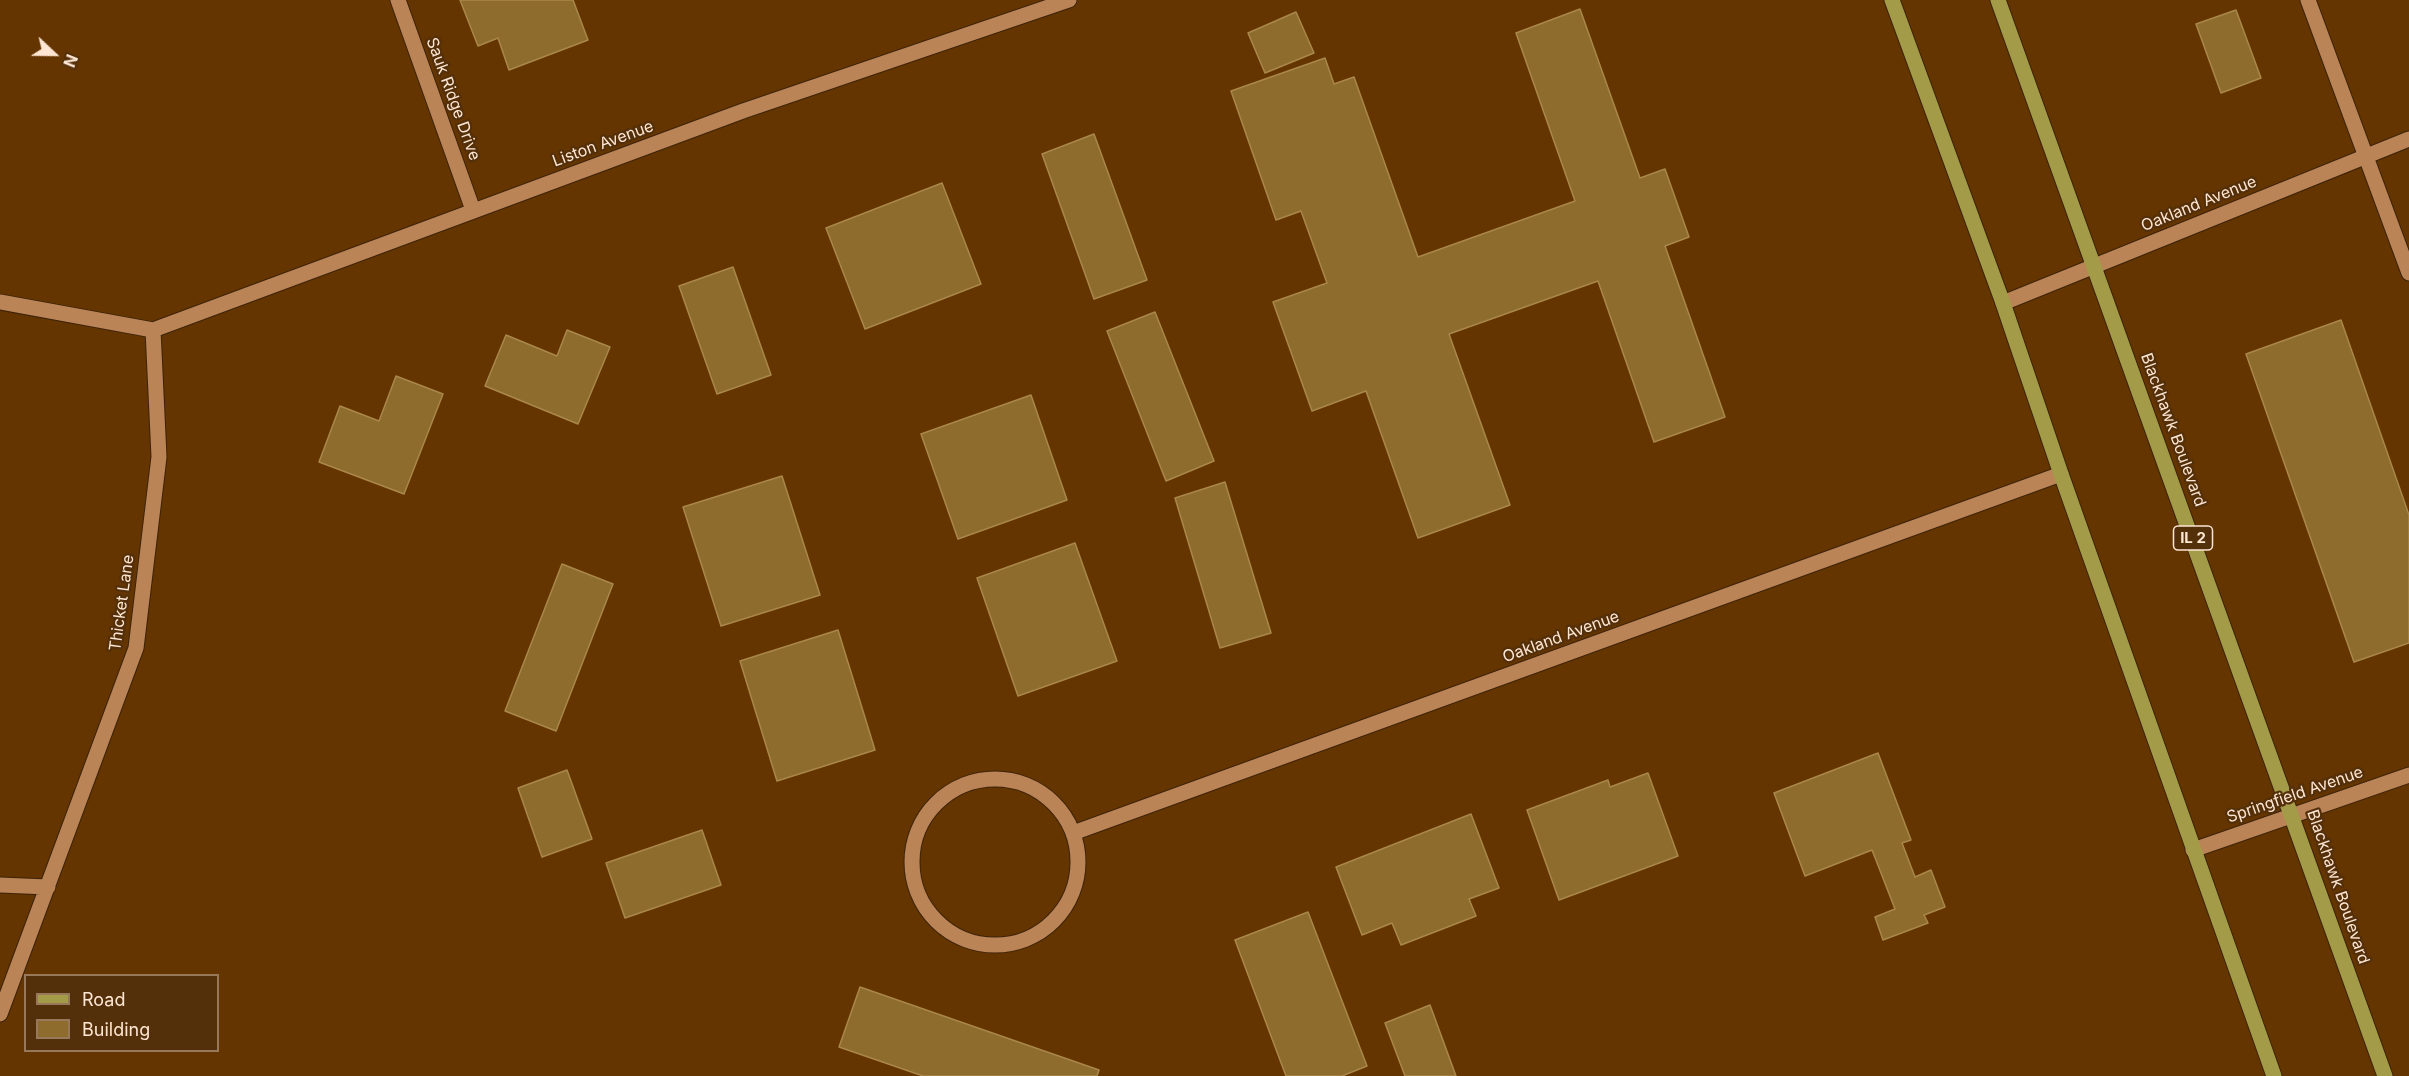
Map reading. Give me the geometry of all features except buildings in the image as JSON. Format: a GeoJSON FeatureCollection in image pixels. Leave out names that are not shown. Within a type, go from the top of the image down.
{"type":"FeatureCollection","features":[{"type":"Feature","properties":{"kind":"main road"},"geometry":{"type":"LineString","coordinates":[[1892,0],[2003,303],[2061,474],[2274,1076]]}},
{"type":"Feature","properties":{"kind":"main road","name":"Blackhawk Boulevard"},"geometry":{"type":"LineString","coordinates":[[1998,0],[2385,1076]]}},
{"type":"Feature","properties":{"kind":"street","name":"Sauk Ridge Drive"},"geometry":{"type":"LineString","coordinates":[[398,0],[473,210]]}},
{"type":"Feature","properties":{"kind":"street","name":"Liston Avenue"},"geometry":{"type":"LineString","coordinates":[[153,330],[743,111],[1069,0]]}},
{"type":"Feature","properties":{"kind":"street"},"geometry":{"type":"LineString","coordinates":[[2308,0],[2409,273]]}},
{"type":"Feature","properties":{"kind":"street","name":"Oakland Avenue"},"geometry":{"type":"LineString","coordinates":[[2003,303],[2409,139]]}},
{"type":"Feature","properties":{"kind":"street"},"geometry":{"type":"LineString","coordinates":[[0,302],[153,330]]}},
{"type":"Feature","properties":{"kind":"street","name":"Thicket Lane"},"geometry":{"type":"LineString","coordinates":[[0,1014],[136,648],[159,457],[153,330]]}},
{"type":"Feature","properties":{"kind":"street","name":"Oakland Avenue"},"geometry":{"type":"LineString","coordinates":[[1073,833],[2061,474]]}},
{"type":"Feature","properties":{"kind":"street","name":"Springfield Avenue"},"geometry":{"type":"LineString","coordinates":[[2193,850],[2409,775]]}},
{"type":"Feature","properties":{"kind":"street"},"geometry":{"type":"LineString","coordinates":[[996,778],[1024,783],[1048,797],[1066,818],[1073,833],[1077,843],[1078,872],[1071,898],[1055,922],[1032,938],[1005,946],[978,945],[952,935],[931,918],[917,894],[911,867],[914,840],[926,815],[945,795],[969,782],[996,778]]}},
{"type":"Feature","properties":{"kind":"street"},"geometry":{"type":"LineString","coordinates":[[0,885],[48,887]]}}]}
